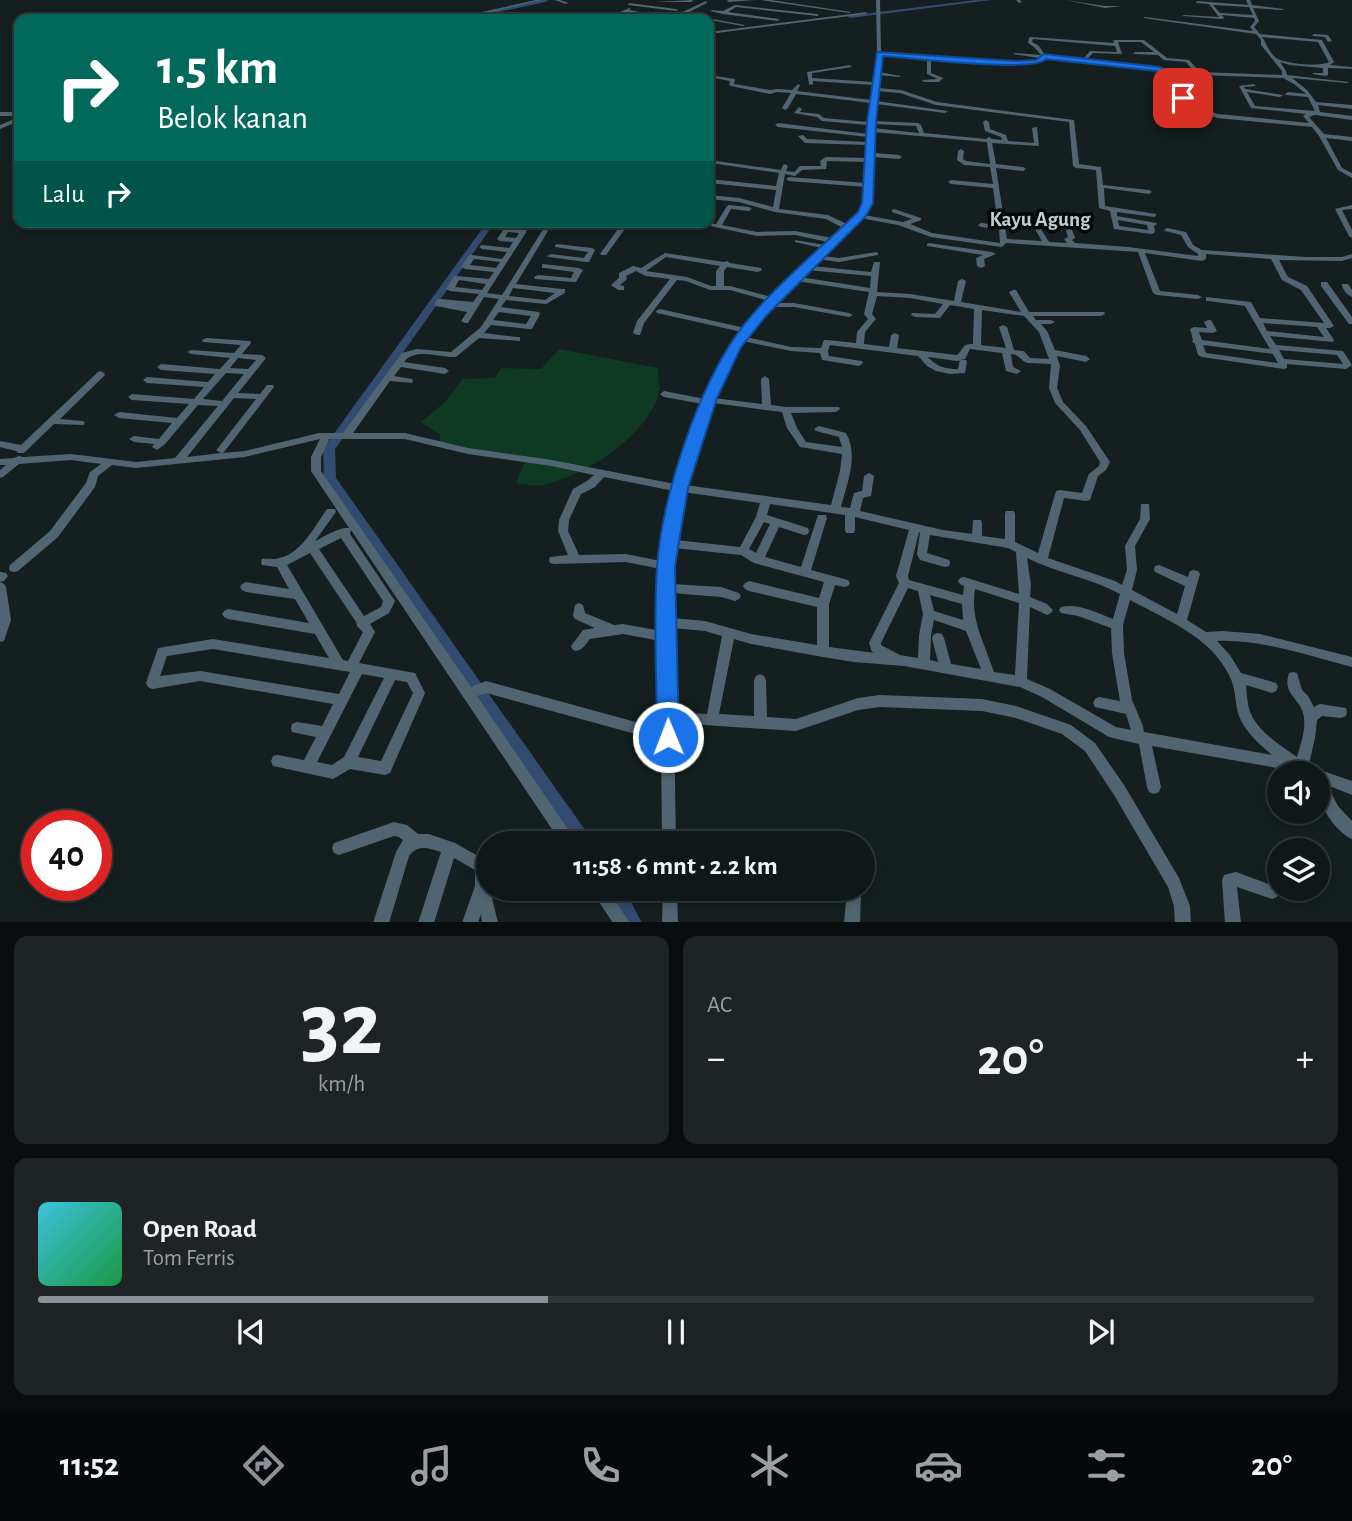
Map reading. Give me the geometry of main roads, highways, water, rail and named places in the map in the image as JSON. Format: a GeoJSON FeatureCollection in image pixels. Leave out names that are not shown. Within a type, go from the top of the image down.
{"type":"FeatureCollection","features":[{"type":"Feature","properties":{"kind":"waterway"},"geometry":{"type":"LineString","coordinates":[[480,14],[546,0]]}},
{"type":"Feature","properties":{"kind":"waterway"},"geometry":{"type":"LineString","coordinates":[[850,16],[989,0]]}},
{"type":"Feature","properties":{"kind":"waterway"},"geometry":{"type":"LineString","coordinates":[[487,228],[329,449],[330,479],[577,831]]}},
{"type":"Feature","properties":{"kind":"waterway"},"geometry":{"type":"LineString","coordinates":[[620,901],[631,922]]}},
{"type":"Feature","properties":{"kind":"district","name":"Kayu Agung"},"geometry":{"type":"Point","coordinates":[1040,219]}}]}
